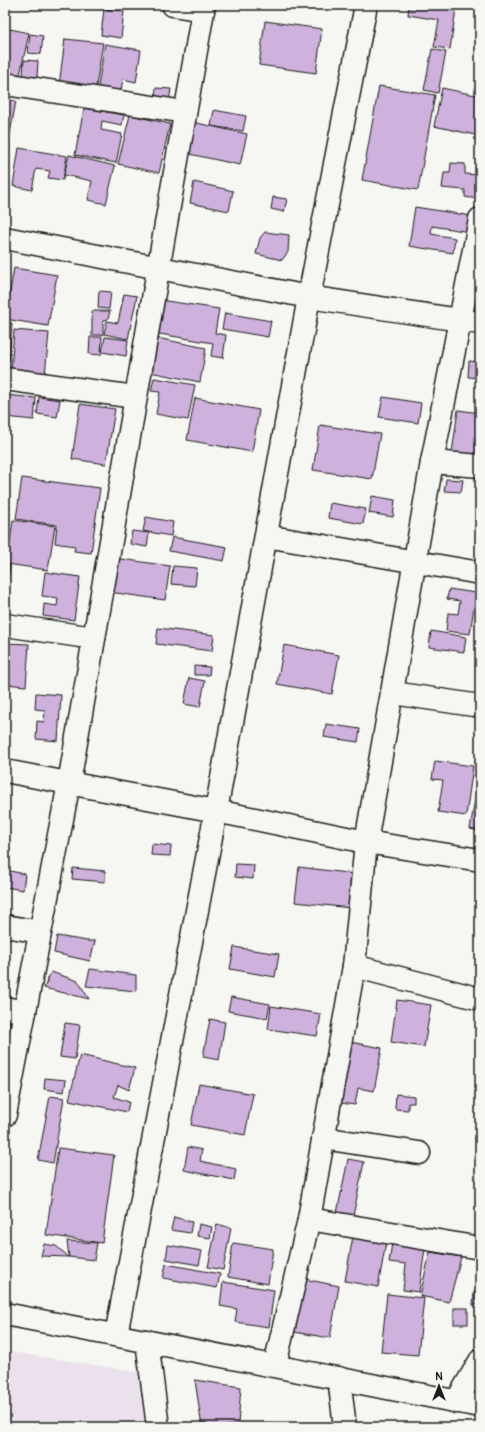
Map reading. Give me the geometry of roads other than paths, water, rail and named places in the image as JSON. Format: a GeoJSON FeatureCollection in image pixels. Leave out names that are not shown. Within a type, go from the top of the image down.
{"type":"FeatureCollection","features":[{"type":"Feature","properties":{"kind":"street"},"geometry":{"type":"LineString","coordinates":[[5,1115],[15,1010],[40,932],[69,783],[203,8],[173,5]]}},
{"type":"Feature","properties":{"kind":"street"},"geometry":{"type":"LineString","coordinates":[[116,1335],[216,811],[309,297],[366,5]]}},
{"type":"Feature","properties":{"kind":"street"},"geometry":{"type":"LineString","coordinates":[[5,84],[185,112]]}},
{"type":"Feature","properties":{"kind":"street"},"geometry":{"type":"LineString","coordinates":[[275,1365],[309,1219],[354,966],[366,842],[432,462],[470,321],[480,219]]}},
{"type":"Feature","properties":{"kind":"street"},"geometry":{"type":"LineString","coordinates":[[5,238],[309,297],[470,321]]}},
{"type":"Feature","properties":{"kind":"street"},"geometry":{"type":"LineString","coordinates":[[5,379],[135,398]]}},
{"type":"Feature","properties":{"kind":"street"},"geometry":{"type":"LineString","coordinates":[[432,462],[480,466]]}},
{"type":"Feature","properties":{"kind":"street"},"geometry":{"type":"LineString","coordinates":[[266,536],[480,573]]}},
{"type":"Feature","properties":{"kind":"street"},"geometry":{"type":"LineString","coordinates":[[5,625],[94,638]]}},
{"type":"Feature","properties":{"kind":"street"},"geometry":{"type":"LineString","coordinates":[[393,693],[480,706]]}},
{"type":"Feature","properties":{"kind":"street"},"geometry":{"type":"LineString","coordinates":[[5,770],[366,842],[480,860]]}},
{"type":"Feature","properties":{"kind":"street"},"geometry":{"type":"LineString","coordinates":[[5,926],[40,932]]}},
{"type":"Feature","properties":{"kind":"street"},"geometry":{"type":"LineString","coordinates":[[354,966],[480,999]]}},
{"type":"Feature","properties":{"kind":"street"},"geometry":{"type":"LineString","coordinates":[[323,1138],[419,1153]]}},
{"type":"Feature","properties":{"kind":"street"},"geometry":{"type":"LineString","coordinates":[[309,1219],[480,1248]]}},
{"type":"Feature","properties":{"kind":"street"},"geometry":{"type":"LineString","coordinates":[[5,1314],[275,1365],[480,1406]]}},
{"type":"Feature","properties":{"kind":"street"},"geometry":{"type":"LineString","coordinates":[[147,1341],[158,1427]]}},
{"type":"Feature","properties":{"kind":"street"},"geometry":{"type":"LineString","coordinates":[[456,1402],[480,1361]]}},
{"type":"Feature","properties":{"kind":"street"},"geometry":{"type":"LineString","coordinates":[[339,1378],[345,1427]]}}]}
